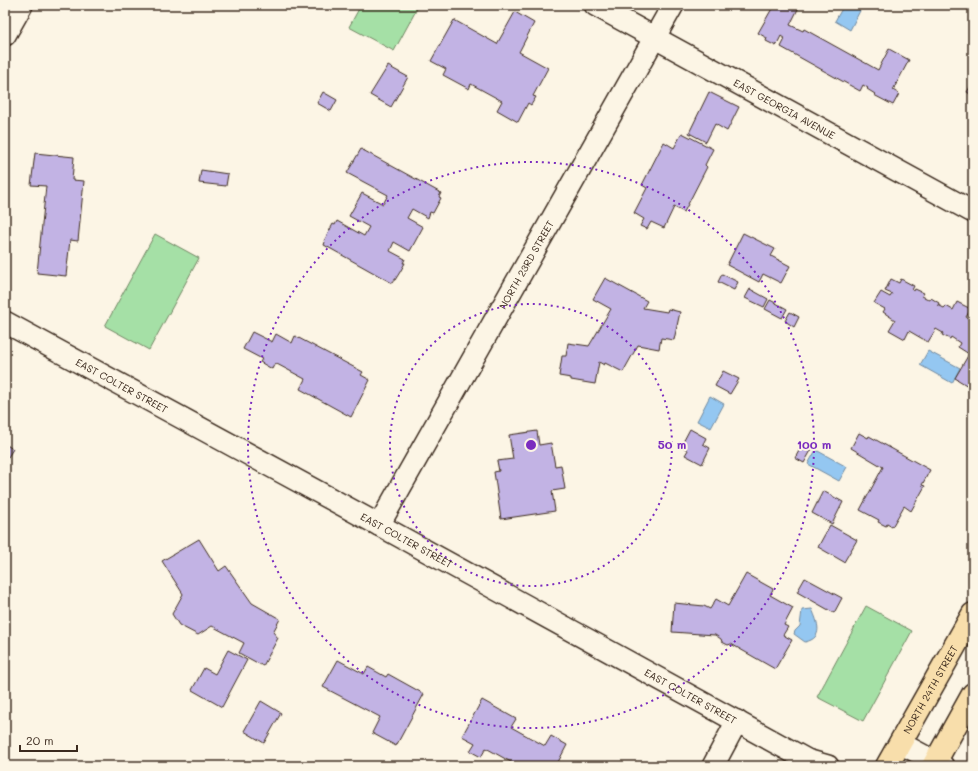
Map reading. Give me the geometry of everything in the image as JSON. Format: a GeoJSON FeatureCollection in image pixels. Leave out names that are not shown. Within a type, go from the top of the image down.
{"type":"FeatureCollection","features":[{"type":"Feature","properties":{"kind":"main road","name":"NORTH 24TH STREET"},"geometry":{"type":"LineString","coordinates":[[887,766],[973,614]]}},
{"type":"Feature","properties":{"kind":"main road"},"geometry":{"type":"LineString","coordinates":[[937,765],[973,694]]}},
{"type":"Feature","properties":{"kind":"street"},"geometry":{"type":"LineString","coordinates":[[5,35],[22,5]]}},
{"type":"Feature","properties":{"kind":"street","name":"EAST GEORGIA AVENUE"},"geometry":{"type":"LineString","coordinates":[[595,5],[973,212]]}},
{"type":"Feature","properties":{"kind":"street","name":"NORTH 23RD STREET"},"geometry":{"type":"LineString","coordinates":[[379,525],[673,5]]}},
{"type":"Feature","properties":{"kind":"street","name":"EAST COLTER STREET"},"geometry":{"type":"LineString","coordinates":[[5,322],[737,721],[810,763],[828,766]]}},
{"type":"Feature","properties":{"kind":"street"},"geometry":{"type":"LineString","coordinates":[[714,766],[737,721]]}},
{"type":"Feature","properties":{"kind":"street"},"geometry":{"type":"LineString","coordinates":[[900,743],[937,765]]}},
{"type":"Feature","properties":{"kind":"green space"},"geometry":{"type":"Polygon","coordinates":[[[361,5],[419,5],[394,51],[349,27],[361,5]]]}},
{"type":"Feature","properties":{"kind":"green space"},"geometry":{"type":"Polygon","coordinates":[[[155,234],[199,258],[149,350],[105,326],[155,234]]]}},
{"type":"Feature","properties":{"kind":"green space"},"geometry":{"type":"Polygon","coordinates":[[[866,606],[912,631],[863,721],[817,697],[866,606]]]}},
{"type":"Feature","properties":{"kind":"water"},"geometry":{"type":"Polygon","coordinates":[[[844,5],[863,5],[850,30],[835,21],[844,5]]]}},
{"type":"Feature","properties":{"kind":"water"},"geometry":{"type":"Polygon","coordinates":[[[928,351],[960,368],[952,383],[920,365],[928,351]]]}},
{"type":"Feature","properties":{"kind":"water"},"geometry":{"type":"Polygon","coordinates":[[[710,396],[724,404],[711,428],[697,421],[710,396]]]}},
{"type":"Feature","properties":{"kind":"water"},"geometry":{"type":"Polygon","coordinates":[[[816,450],[847,467],[839,481],[808,464],[816,450]]]}},
{"type":"Feature","properties":{"kind":"water"},"geometry":{"type":"Polygon","coordinates":[[[812,609],[818,629],[815,637],[805,642],[794,634],[800,626],[802,610],[812,609]]]}},
{"type":"Feature","properties":{"kind":"building"},"geometry":{"type":"Polygon","coordinates":[[[774,5],[800,5],[790,25],[803,31],[804,29],[878,70],[889,49],[909,60],[893,90],[899,94],[893,105],[874,95],[875,94],[863,85],[860,91],[781,47],[785,39],[781,36],[776,46],[766,41],[767,38],[758,33],[774,5]]]}},
{"type":"Feature","properties":{"kind":"building"},"geometry":{"type":"Polygon","coordinates":[[[515,12],[534,23],[519,52],[548,68],[533,96],[536,97],[531,105],[528,103],[518,122],[497,110],[502,101],[471,84],[469,89],[443,75],[446,69],[431,61],[454,20],[497,44],[515,12]]]}},
{"type":"Feature","properties":{"kind":"building"},"geometry":{"type":"Polygon","coordinates":[[[388,66],[408,77],[391,107],[370,95],[388,66]]]}},
{"type":"Feature","properties":{"kind":"building"},"geometry":{"type":"Polygon","coordinates":[[[973,82],[973,96],[967,92],[973,82]]]}},
{"type":"Feature","properties":{"kind":"building"},"geometry":{"type":"Polygon","coordinates":[[[323,92],[337,100],[331,111],[317,103],[323,92]]]}},
{"type":"Feature","properties":{"kind":"building"},"geometry":{"type":"Polygon","coordinates":[[[709,92],[739,107],[727,131],[715,124],[706,142],[689,133],[709,92]]]}},
{"type":"Feature","properties":{"kind":"building"},"geometry":{"type":"Polygon","coordinates":[[[682,133],[713,149],[705,165],[707,167],[684,212],[674,207],[664,228],[651,222],[647,229],[640,226],[644,219],[634,213],[647,188],[642,185],[664,142],[674,148],[682,133]]]}},
{"type":"Feature","properties":{"kind":"building"},"geometry":{"type":"Polygon","coordinates":[[[361,149],[441,193],[439,197],[441,198],[433,213],[430,212],[428,218],[412,209],[407,218],[423,227],[410,251],[394,242],[390,251],[405,259],[403,263],[405,263],[392,283],[324,245],[324,241],[333,224],[335,225],[337,221],[364,236],[369,227],[349,216],[362,193],[383,204],[388,195],[347,173],[361,149]]]}},
{"type":"Feature","properties":{"kind":"building"},"geometry":{"type":"Polygon","coordinates":[[[35,153],[74,157],[72,180],[84,181],[78,241],[70,240],[66,276],[37,273],[46,186],[31,185],[35,153]]]}},
{"type":"Feature","properties":{"kind":"building"},"geometry":{"type":"Polygon","coordinates":[[[201,170],[228,174],[226,186],[199,183],[201,170]]]}},
{"type":"Feature","properties":{"kind":"building"},"geometry":{"type":"Polygon","coordinates":[[[743,233],[775,249],[771,256],[790,266],[781,283],[763,274],[759,282],[727,265],[743,233]]]}},
{"type":"Feature","properties":{"kind":"building"},"geometry":{"type":"Polygon","coordinates":[[[722,274],[738,282],[734,290],[718,282],[722,274]]]}},
{"type":"Feature","properties":{"kind":"building"},"geometry":{"type":"Polygon","coordinates":[[[605,278],[647,301],[643,308],[667,312],[668,309],[680,312],[674,340],[661,338],[659,349],[638,345],[623,372],[605,363],[604,365],[599,362],[595,384],[571,380],[571,378],[559,376],[562,356],[566,356],[568,343],[589,346],[611,309],[593,299],[605,278]]]}},
{"type":"Feature","properties":{"kind":"building"},"geometry":{"type":"Polygon","coordinates":[[[891,279],[899,283],[901,279],[914,286],[912,290],[914,291],[915,289],[924,293],[922,296],[930,300],[931,298],[939,303],[938,305],[944,308],[946,306],[953,310],[957,302],[971,309],[966,317],[973,321],[971,324],[973,325],[973,389],[955,378],[969,354],[958,347],[960,343],[951,337],[950,339],[942,335],[943,333],[936,329],[928,342],[909,331],[905,339],[889,330],[895,320],[883,312],[885,309],[874,303],[881,292],[890,297],[892,294],[885,291],[891,279]]]}},
{"type":"Feature","properties":{"kind":"building"},"geometry":{"type":"Polygon","coordinates":[[[750,289],[768,299],[764,307],[745,298],[750,289]]]}},
{"type":"Feature","properties":{"kind":"building"},"geometry":{"type":"Polygon","coordinates":[[[770,300],[787,309],[782,318],[765,309],[770,300]]]}},
{"type":"Feature","properties":{"kind":"building"},"geometry":{"type":"Polygon","coordinates":[[[790,312],[799,317],[794,327],[785,321],[790,312]]]}},
{"type":"Feature","properties":{"kind":"building"},"geometry":{"type":"Polygon","coordinates":[[[252,332],[272,342],[276,334],[292,343],[295,336],[363,372],[361,375],[370,380],[351,417],[300,389],[305,379],[275,363],[272,369],[260,362],[262,359],[243,349],[252,332]]]}},
{"type":"Feature","properties":{"kind":"building"},"geometry":{"type":"Polygon","coordinates":[[[723,371],[739,379],[730,394],[715,386],[723,371]]]}},
{"type":"Feature","properties":{"kind":"building"},"geometry":{"type":"Polygon","coordinates":[[[690,429],[706,438],[703,444],[710,448],[702,464],[685,455],[688,450],[681,446],[690,429]]]}},
{"type":"Feature","properties":{"kind":"building"},"geometry":{"type":"Polygon","coordinates":[[[537,431],[539,445],[551,443],[555,466],[561,465],[565,489],[552,491],[555,511],[501,519],[494,472],[499,471],[497,461],[513,459],[509,435],[537,431]]]}},
{"type":"Feature","properties":{"kind":"building"},"geometry":{"type":"Polygon","coordinates":[[[859,433],[868,438],[869,436],[930,470],[922,485],[925,486],[911,511],[904,506],[892,527],[878,522],[879,520],[860,510],[883,467],[851,448],[859,433]]]}},
{"type":"Feature","properties":{"kind":"building"},"geometry":{"type":"Polygon","coordinates":[[[804,442],[813,447],[804,463],[795,458],[804,442]]]}},
{"type":"Feature","properties":{"kind":"building"},"geometry":{"type":"Polygon","coordinates":[[[5,444],[13,449],[5,462],[5,444]]]}},
{"type":"Feature","properties":{"kind":"building"},"geometry":{"type":"Polygon","coordinates":[[[823,491],[843,502],[832,524],[812,513],[823,491]]]}},
{"type":"Feature","properties":{"kind":"building"},"geometry":{"type":"Polygon","coordinates":[[[830,525],[857,540],[844,562],[818,547],[830,525]]]}},
{"type":"Feature","properties":{"kind":"building"},"geometry":{"type":"Polygon","coordinates":[[[199,539],[219,571],[226,566],[252,603],[280,619],[273,632],[278,638],[263,666],[239,653],[244,643],[212,626],[198,635],[179,625],[172,614],[183,594],[162,561],[199,539]]]}},
{"type":"Feature","properties":{"kind":"building"},"geometry":{"type":"Polygon","coordinates":[[[746,574],[773,589],[770,595],[793,608],[784,625],[788,627],[783,635],[792,640],[775,669],[731,644],[728,645],[722,642],[721,639],[715,635],[672,632],[674,603],[704,606],[710,609],[716,599],[728,606],[746,574]]]}},
{"type":"Feature","properties":{"kind":"building"},"geometry":{"type":"Polygon","coordinates":[[[805,578],[842,598],[834,613],[797,592],[805,578]]]}},
{"type":"Feature","properties":{"kind":"building"},"geometry":{"type":"Polygon","coordinates":[[[228,650],[247,660],[222,707],[192,690],[204,668],[215,674],[228,650]]]}},
{"type":"Feature","properties":{"kind":"building"},"geometry":{"type":"Polygon","coordinates":[[[338,660],[364,674],[368,667],[386,677],[388,674],[424,694],[396,746],[372,733],[380,717],[323,687],[338,660]]]}},
{"type":"Feature","properties":{"kind":"building"},"geometry":{"type":"Polygon","coordinates":[[[482,700],[516,719],[511,727],[545,746],[551,736],[567,745],[556,766],[518,766],[486,748],[481,757],[470,751],[475,743],[462,736],[482,700]]]}},
{"type":"Feature","properties":{"kind":"building"},"geometry":{"type":"Polygon","coordinates":[[[261,701],[281,713],[264,743],[244,731],[261,701]]]}}]}
